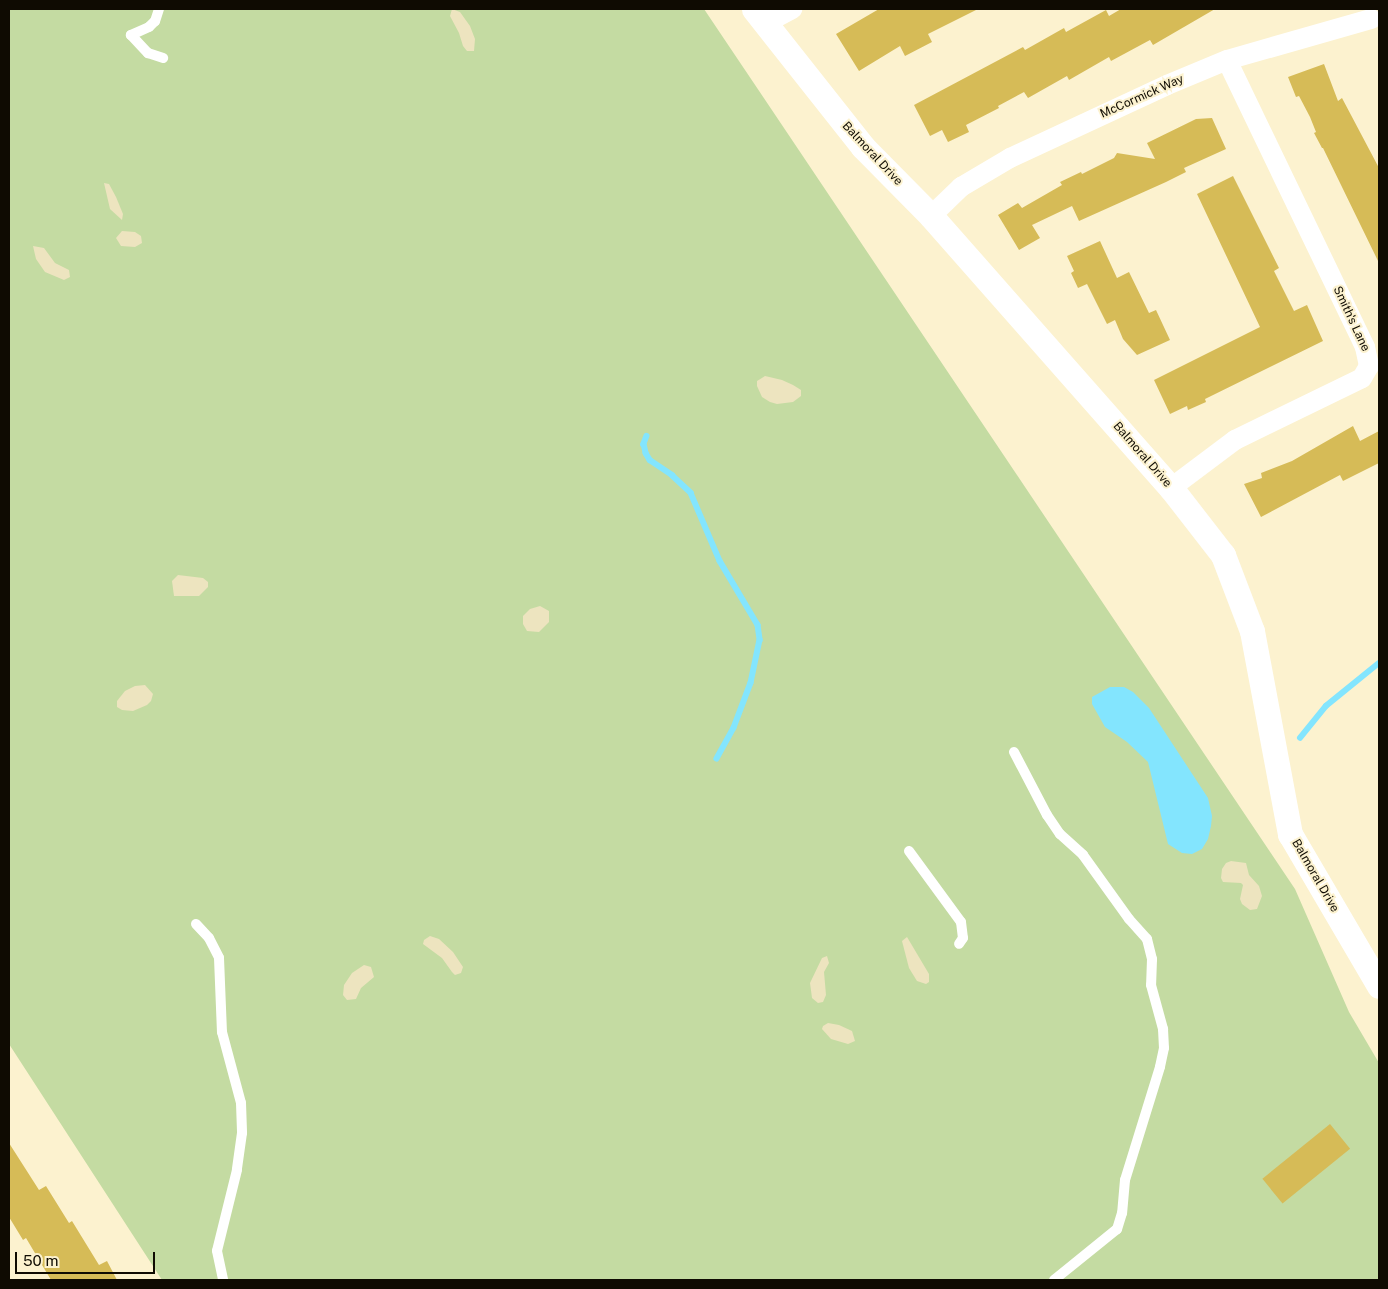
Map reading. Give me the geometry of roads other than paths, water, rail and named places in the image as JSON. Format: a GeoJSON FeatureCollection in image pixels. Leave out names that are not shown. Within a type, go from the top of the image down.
{"type":"FeatureCollection","features":[{"type":"Feature","properties":{"kind":"street"},"geometry":{"type":"LineString","coordinates":[[759,16],[792,9]]}},
{"type":"Feature","properties":{"kind":"street","name":"Balmoral Drive"},"geometry":{"type":"LineString","coordinates":[[759,16],[863,146],[931,216],[1171,488],[1222,555],[1252,631],[1290,834],[1379,986]]}},
{"type":"Feature","properties":{"kind":"street","name":"McCormick Way"},"geometry":{"type":"LineString","coordinates":[[931,216],[961,188],[1010,158],[1168,85],[1227,60],[1371,19]]}},
{"type":"Feature","properties":{"kind":"street","name":"Smith's Lane"},"geometry":{"type":"LineString","coordinates":[[1171,488],[1235,440],[1362,378],[1369,366],[1365,346],[1227,60]]}},
{"type":"Feature","properties":{"kind":"lane"},"geometry":{"type":"LineString","coordinates":[[159,9],[155,21],[149,27],[131,35],[148,53],[163,58]]}},
{"type":"Feature","properties":{"kind":"lane"},"geometry":{"type":"LineString","coordinates":[[1014,752],[1060,834],[1083,855],[1129,919],[1147,938],[1152,959],[1151,985],[1163,1028],[1164,1048],[1160,1067],[1125,1180],[1122,1213],[1117,1229],[1054,1280]]}},
{"type":"Feature","properties":{"kind":"lane"},"geometry":{"type":"LineString","coordinates":[[908,851],[960,922],[963,938],[959,944]]}},
{"type":"Feature","properties":{"kind":"lane"},"geometry":{"type":"LineString","coordinates":[[196,924],[209,938],[219,958],[222,983],[222,1032],[241,1103],[242,1133],[237,1170],[217,1251],[224,1280]]}},
{"type":"Feature","properties":{"kind":"water"},"geometry":{"type":"Polygon","coordinates":[[[1110,687],[1124,687],[1133,692],[1149,708],[1208,798],[1212,816],[1211,826],[1208,839],[1202,849],[1192,854],[1182,853],[1168,844],[1148,762],[1127,742],[1105,727],[1092,704],[1092,697],[1110,687]]]}},
{"type":"Feature","properties":{"kind":"waterway"},"geometry":{"type":"LineString","coordinates":[[647,436],[644,444],[650,460],[672,475],[691,493],[720,561],[758,625],[760,640],[751,683],[734,728],[717,759]]}},
{"type":"Feature","properties":{"kind":"waterway"},"geometry":{"type":"LineString","coordinates":[[1300,738],[1326,706],[1379,663]]}}]}
